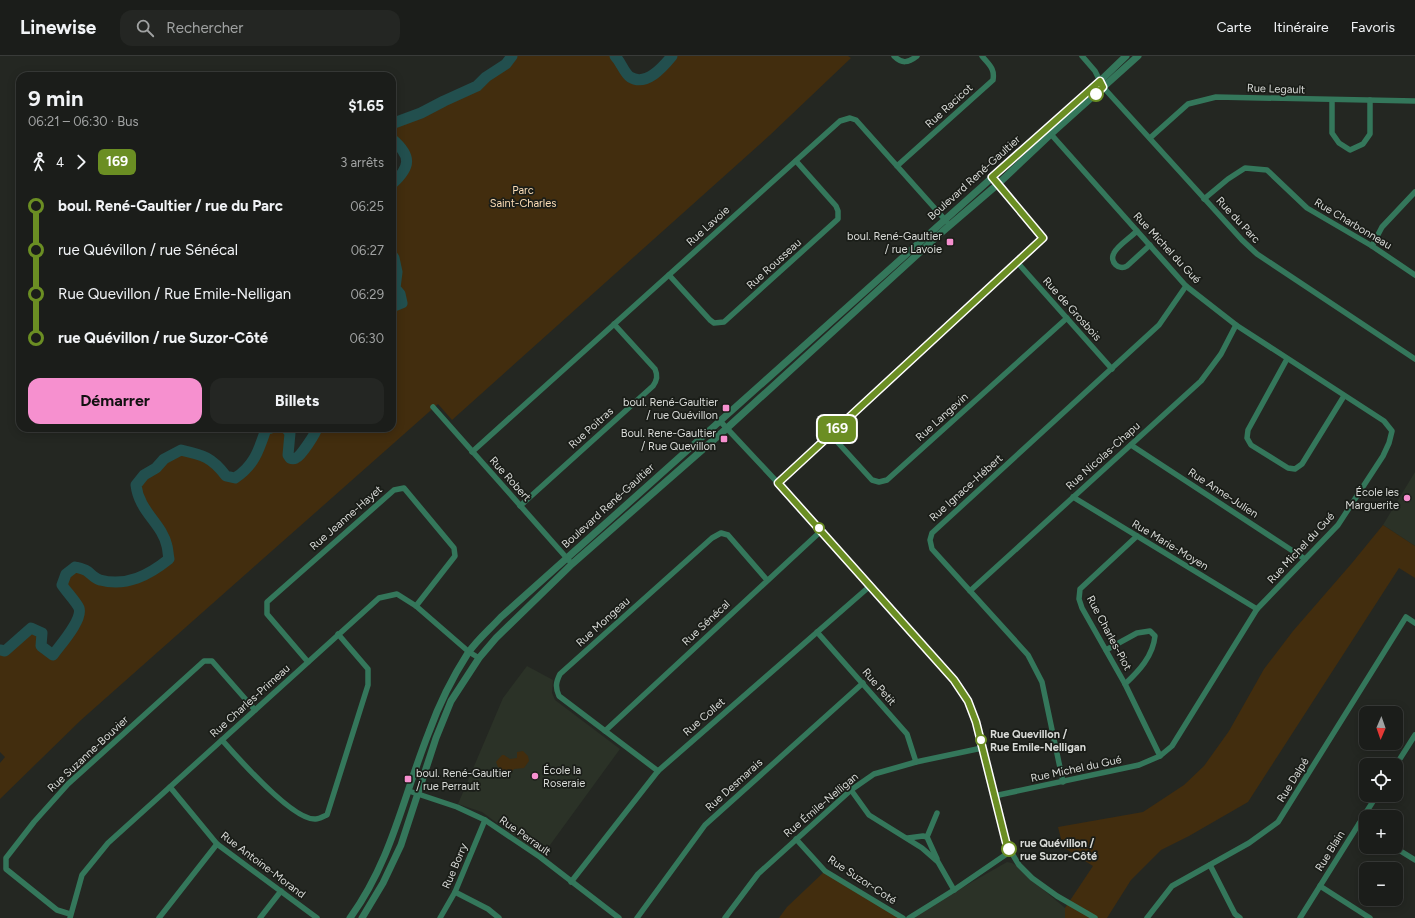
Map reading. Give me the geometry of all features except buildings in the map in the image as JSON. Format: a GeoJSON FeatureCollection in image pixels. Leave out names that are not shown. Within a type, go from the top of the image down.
{"type":"FeatureCollection","features":[{"type":"Feature","properties":{"kind":"street"},"geometry":{"type":"LineString","coordinates":[[894,56],[903,62],[911,60],[916,56]]}},
{"type":"Feature","properties":{"kind":"street","name":"Rue Racicot"},"geometry":{"type":"LineString","coordinates":[[897,166],[992,80],[994,73],[992,67],[982,56]]}},
{"type":"Feature","properties":{"kind":"street","name":"Rue du Parc"},"geometry":{"type":"LineString","coordinates":[[1082,56],[1095,71],[1102,84],[1242,240],[1257,254],[1415,359]]}},
{"type":"Feature","properties":{"kind":"street","name":"Boulevard René-Gaultier"},"geometry":{"type":"LineString","coordinates":[[1102,84],[1126,56]]}},
{"type":"Feature","properties":{"kind":"street","name":"Boulevard René-Gaultier"},"geometry":{"type":"LineString","coordinates":[[350,918],[365,894],[384,857],[409,791],[428,732],[444,697],[469,652],[501,617],[944,219],[992,177],[1049,131],[1102,84],[1138,56]]}},
{"type":"Feature","properties":{"kind":"street","name":"Rue Legault"},"geometry":{"type":"LineString","coordinates":[[1150,138],[1188,104],[1216,97],[1415,101]]}},
{"type":"Feature","properties":{"kind":"street"},"geometry":{"type":"LineString","coordinates":[[1332,100],[1332,134],[1339,143],[1350,150],[1363,144],[1370,134],[1370,100]]}},
{"type":"Feature","properties":{"kind":"street","name":"Rue Lavoie"},"geometry":{"type":"LineString","coordinates":[[472,452],[845,118],[856,120],[950,225]]}},
{"type":"Feature","properties":{"kind":"street","name":"Boulevard René-Gaultier"},"geometry":{"type":"LineString","coordinates":[[362,918],[383,883],[398,852],[419,794],[436,738],[451,701],[479,658],[496,638],[572,564],[726,429],[950,225],[998,184],[1049,131]]}},
{"type":"Feature","properties":{"kind":"street","name":"Rue Michel du Gué"},"geometry":{"type":"LineString","coordinates":[[994,796],[1139,765],[1160,756],[1172,746],[1257,609],[1338,525],[1383,456],[1390,443],[1392,431],[1384,421],[1236,325],[1186,286],[1049,131]]}},
{"type":"Feature","properties":{"kind":"street","name":"Rue Rousseau"},"geometry":{"type":"LineString","coordinates":[[669,275],[710,320],[714,322],[724,322],[838,219],[838,211],[836,206],[796,161]]}},
{"type":"Feature","properties":{"kind":"street","name":"Rue Charbonneau"},"geometry":{"type":"LineString","coordinates":[[1204,198],[1245,168],[1267,170],[1307,208],[1372,246],[1415,275]]}},
{"type":"Feature","properties":{"kind":"street"},"geometry":{"type":"LineString","coordinates":[[778,483],[1043,238],[992,177]]}},
{"type":"Feature","properties":{"kind":"street"},"geometry":{"type":"LineString","coordinates":[[1372,246],[1382,227],[1415,192]]}},
{"type":"Feature","properties":{"kind":"street"},"geometry":{"type":"LineString","coordinates":[[1137,231],[1114,252],[1113,260],[1115,265],[1120,268],[1124,268],[1150,245]]}},
{"type":"Feature","properties":{"kind":"street","name":"Rue de Grosbois"},"geometry":{"type":"LineString","coordinates":[[1017,262],[1112,369]]}},
{"type":"Feature","properties":{"kind":"street","name":"Rue Ignace-Hébert"},"geometry":{"type":"LineString","coordinates":[[1063,782],[1042,682],[1028,655],[932,548],[930,540],[932,533],[1159,325],[1186,286]]}},
{"type":"Feature","properties":{"kind":"street","name":"Rue Langevin"},"geometry":{"type":"LineString","coordinates":[[831,435],[872,480],[880,482],[887,480],[1067,318]]}},
{"type":"Feature","properties":{"kind":"street","name":"Rue Poitras"},"geometry":{"type":"LineString","coordinates":[[520,506],[657,381],[655,369],[614,324]]}},
{"type":"Feature","properties":{"kind":"street","name":"Rue Nicolas-Chapu"},"geometry":{"type":"LineString","coordinates":[[970,591],[1201,381],[1221,354],[1236,325]]}},
{"type":"Feature","properties":{"kind":"street"},"geometry":{"type":"LineString","coordinates":[[1288,360],[1248,430],[1247,438],[1251,445],[1269,457],[1288,468],[1295,469],[1302,464],[1344,396]]}},
{"type":"Feature","properties":{"kind":"street","name":"Rue Robert"},"geometry":{"type":"LineString","coordinates":[[433,407],[572,564]]}},
{"type":"Feature","properties":{"kind":"street"},"geometry":{"type":"LineString","coordinates":[[720,421],[778,483],[954,680],[968,701],[976,722],[1006,842],[1019,865],[1032,878],[1057,896],[1095,918]]}},
{"type":"Feature","properties":{"kind":"street","name":"Rue Anne-Julien"},"geometry":{"type":"LineString","coordinates":[[1131,445],[1305,559]]}},
{"type":"Feature","properties":{"kind":"street","name":"Rue Jeanne-Hayet"},"geometry":{"type":"LineString","coordinates":[[308,662],[267,614],[267,602],[394,490],[404,488],[454,548],[455,556],[416,606]]}},
{"type":"Feature","properties":{"kind":"street","name":"Rue Marie-Moyen"},"geometry":{"type":"LineString","coordinates":[[1073,497],[1257,609]]}},
{"type":"Feature","properties":{"kind":"street","name":"Rue Sénécal"},"geometry":{"type":"LineString","coordinates":[[605,731],[821,531]]}},
{"type":"Feature","properties":{"kind":"street","name":"Rue Mongeau"},"geometry":{"type":"LineString","coordinates":[[658,771],[559,696],[556,689],[556,682],[560,674],[712,538],[721,533],[728,535],[767,580]]}},
{"type":"Feature","properties":{"kind":"street","name":"Rue Charles-Piot"},"geometry":{"type":"LineString","coordinates":[[1136,536],[1079,591],[1078,600],[1125,684],[1160,756]]}},
{"type":"Feature","properties":{"kind":"street","name":"Rue Collet"},"geometry":{"type":"LineString","coordinates":[[571,882],[658,771],[870,586]]}},
{"type":"Feature","properties":{"kind":"street","name":"Rue Charles-Primeau"},"geometry":{"type":"LineString","coordinates":[[70,916],[82,875],[108,843],[379,598],[397,594],[416,606],[469,652],[479,658]]}},
{"type":"Feature","properties":{"kind":"street","name":"Rue Dalpé"},"geometry":{"type":"LineString","coordinates":[[1147,918],[1172,886],[1249,843],[1278,822],[1406,617],[1415,623]]}},
{"type":"Feature","properties":{"kind":"street"},"geometry":{"type":"LineString","coordinates":[[1106,650],[1136,634],[1150,631],[1155,636],[1154,644],[1146,661],[1139,671],[1125,684]]}},
{"type":"Feature","properties":{"kind":"street","name":"Rue Petit"},"geometry":{"type":"LineString","coordinates":[[817,632],[907,734],[916,762]]}},
{"type":"Feature","properties":{"kind":"street"},"geometry":{"type":"LineString","coordinates":[[222,740],[259,781],[299,815],[315,820],[327,815],[368,685],[368,669],[338,634]]}},
{"type":"Feature","properties":{"kind":"street","name":"Rue Suzanne-Bouvier"},"geometry":{"type":"LineString","coordinates":[[70,916],[57,910],[6,869],[6,858],[34,822],[58,795],[68,784],[204,661],[212,661],[255,710]]}},
{"type":"Feature","properties":{"kind":"street","name":"Rue Desmarais"},"geometry":{"type":"LineString","coordinates":[[637,918],[705,825],[862,683]]}},
{"type":"Feature","properties":{"kind":"street"},"geometry":{"type":"LineString","coordinates":[[1400,758],[1415,735]]}},
{"type":"Feature","properties":{"kind":"street","name":"Rue Émile-Nelligan"},"geometry":{"type":"LineString","coordinates":[[725,918],[758,874],[851,790],[874,774],[916,762],[982,748]]}},
{"type":"Feature","properties":{"kind":"street","name":"Rue Antoine-Morand"},"geometry":{"type":"LineString","coordinates":[[170,787],[217,844],[317,918]]}},
{"type":"Feature","properties":{"kind":"street"},"geometry":{"type":"LineString","coordinates":[[851,790],[869,814],[908,838],[938,862]]}},
{"type":"Feature","properties":{"kind":"street","name":"Rue Perrault"},"geometry":{"type":"LineString","coordinates":[[409,791],[457,807],[485,820],[540,857],[619,918]]}},
{"type":"Feature","properties":{"kind":"street"},"geometry":{"type":"LineString","coordinates":[[937,813],[927,837],[938,862],[954,890]]}},
{"type":"Feature","properties":{"kind":"street","name":"Rue Borry"},"geometry":{"type":"LineString","coordinates":[[440,918],[455,892],[485,820]]}},
{"type":"Feature","properties":{"kind":"street","name":"Rue Blain"},"geometry":{"type":"LineString","coordinates":[[1300,918],[1359,824]]}},
{"type":"Feature","properties":{"kind":"street"},"geometry":{"type":"LineString","coordinates":[[908,838],[923,836],[927,837]]}},
{"type":"Feature","properties":{"kind":"street","name":"Rue Suzor-Coté"},"geometry":{"type":"LineString","coordinates":[[796,839],[825,871],[902,918]]}},
{"type":"Feature","properties":{"kind":"street"},"geometry":{"type":"LineString","coordinates":[[159,918],[217,844]]}},
{"type":"Feature","properties":{"kind":"street"},"geometry":{"type":"LineString","coordinates":[[909,918],[954,890],[1011,851]]}},
{"type":"Feature","properties":{"kind":"street"},"geometry":{"type":"LineString","coordinates":[[1403,853],[1415,860]]}},
{"type":"Feature","properties":{"kind":"street"},"geometry":{"type":"LineString","coordinates":[[1210,865],[1235,914],[1240,918]]}},
{"type":"Feature","properties":{"kind":"street"},"geometry":{"type":"LineString","coordinates":[[1320,886],[1370,918]]}},
{"type":"Feature","properties":{"kind":"street"},"geometry":{"type":"LineString","coordinates":[[260,918],[281,891]]}},
{"type":"Feature","properties":{"kind":"street"},"geometry":{"type":"LineString","coordinates":[[455,892],[488,909],[499,918]]}},
{"type":"Feature","properties":{"kind":"shaded area","name":"École les Marguerite"},"geometry":{"type":"Polygon","coordinates":[[[1415,472],[1415,546],[1383,525],[1415,472]]]}},
{"type":"Feature","properties":{"kind":"shaded area","name":"École la Roseraie"},"geometry":{"type":"Polygon","coordinates":[[[527,666],[553,680],[552,693],[555,700],[620,749],[542,856],[482,812],[458,804],[503,698],[527,666]]]}},
{"type":"Feature","properties":{"kind":"shaded area"},"geometry":{"type":"Polygon","coordinates":[[[1007,862],[1017,866],[1065,908],[1065,918],[909,918],[1007,862]]]}},
{"type":"Feature","properties":{"kind":"green space","name":"Parc Saint-Charles"},"geometry":{"type":"Polygon","coordinates":[[[512,56],[615,56],[630,77],[642,79],[648,78],[654,74],[672,56],[848,56],[851,58],[770,135],[452,420],[438,404],[81,720],[0,799],[0,763],[5,757],[0,752],[0,650],[5,651],[31,628],[42,633],[41,646],[53,654],[75,625],[80,613],[78,606],[62,585],[66,574],[75,567],[86,570],[95,578],[110,582],[119,582],[128,581],[145,575],[169,559],[166,543],[158,528],[144,508],[137,493],[136,485],[144,475],[156,468],[164,459],[181,450],[201,455],[216,465],[226,476],[235,478],[246,468],[255,456],[265,432],[289,432],[288,455],[293,459],[305,449],[315,432],[396,432],[396,305],[402,303],[400,294],[396,289],[396,180],[403,172],[406,162],[403,151],[396,143],[396,122],[421,113],[477,86],[486,77],[506,64],[512,56]]]}},
{"type":"Feature","properties":{"kind":"green space"},"geometry":{"type":"Polygon","coordinates":[[[1383,525],[1415,546],[1415,578],[1399,568],[1248,802],[1189,836],[1161,850],[1131,880],[1107,918],[1065,918],[1065,908],[1093,866],[1063,847],[1058,827],[1143,812],[1184,785],[1204,766],[1229,731],[1264,669],[1293,631],[1383,525]]]}},
{"type":"Feature","properties":{"kind":"green space"},"geometry":{"type":"Polygon","coordinates":[[[523,751],[528,756],[529,761],[524,768],[514,769],[510,774],[507,774],[498,767],[496,762],[502,755],[510,759],[517,758],[517,752],[523,751]]]}},
{"type":"Feature","properties":{"kind":"green space"},"geometry":{"type":"Polygon","coordinates":[[[825,871],[903,918],[779,918],[787,907],[825,871]]]}},
{"type":"Feature","properties":{"kind":"waterway"},"geometry":{"type":"LineString","coordinates":[[396,122],[421,113],[477,86],[486,77],[506,64],[512,56]]}},
{"type":"Feature","properties":{"kind":"waterway"},"geometry":{"type":"LineString","coordinates":[[615,56],[628,75],[636,79],[648,78],[659,70],[672,56]]}},
{"type":"Feature","properties":{"kind":"waterway"},"geometry":{"type":"LineString","coordinates":[[396,142],[406,156],[407,162],[403,172],[396,180]]}},
{"type":"Feature","properties":{"kind":"waterway"},"geometry":{"type":"LineString","coordinates":[[396,267],[396,280]]}},
{"type":"Feature","properties":{"kind":"waterway"},"geometry":{"type":"LineString","coordinates":[[396,289],[400,294],[402,303],[396,305]]}},
{"type":"Feature","properties":{"kind":"waterway"},"geometry":{"type":"LineString","coordinates":[[0,650],[5,651],[31,628],[42,633],[41,646],[53,655],[78,619],[79,608],[62,585],[66,574],[75,567],[86,570],[95,578],[110,582],[119,582],[128,581],[145,575],[169,559],[164,538],[141,503],[138,494],[136,485],[144,475],[156,468],[164,459],[181,450],[201,455],[216,465],[226,476],[235,478],[247,468],[255,457],[265,432]]}},
{"type":"Feature","properties":{"kind":"waterway"},"geometry":{"type":"LineString","coordinates":[[289,432],[288,455],[293,459],[305,449],[315,432]]}},
{"type":"Feature","properties":{"kind":"bus line","name":"169"},"geometry":{"type":"LineString","coordinates":[[1009,849],[976,722],[968,701],[954,680],[778,483],[1043,238],[992,177],[1100,81],[1103,87],[1096,94]]}},
{"type":"Feature","properties":{"kind":"place","name":"boul. René-Gaultier / rue Lavoie"},"geometry":{"type":"Point","coordinates":[950,242]}},
{"type":"Feature","properties":{"kind":"place","name":"boul. René-Gaultier / rue Quévillon"},"geometry":{"type":"Point","coordinates":[726,408]}},
{"type":"Feature","properties":{"kind":"place","name":"Boul. Rene-Gaultier / Rue Quevillon"},"geometry":{"type":"Point","coordinates":[724,439]}},
{"type":"Feature","properties":{"kind":"place","name":"École les Marguerite"},"geometry":{"type":"Point","coordinates":[1407,498]}},
{"type":"Feature","properties":{"kind":"place","name":"Rue Quevillon / Rue Emile-Nelligan"},"geometry":{"type":"Point","coordinates":[981,740]}},
{"type":"Feature","properties":{"kind":"place","name":"École la Roseraie"},"geometry":{"type":"Point","coordinates":[535,776]}},
{"type":"Feature","properties":{"kind":"place","name":"boul. René-Gaultier / rue Perrault"},"geometry":{"type":"Point","coordinates":[408,779]}},
{"type":"Feature","properties":{"kind":"place","name":"rue Quévillon / rue Suzor-Côté"},"geometry":{"type":"Point","coordinates":[1009,849]}}]}
